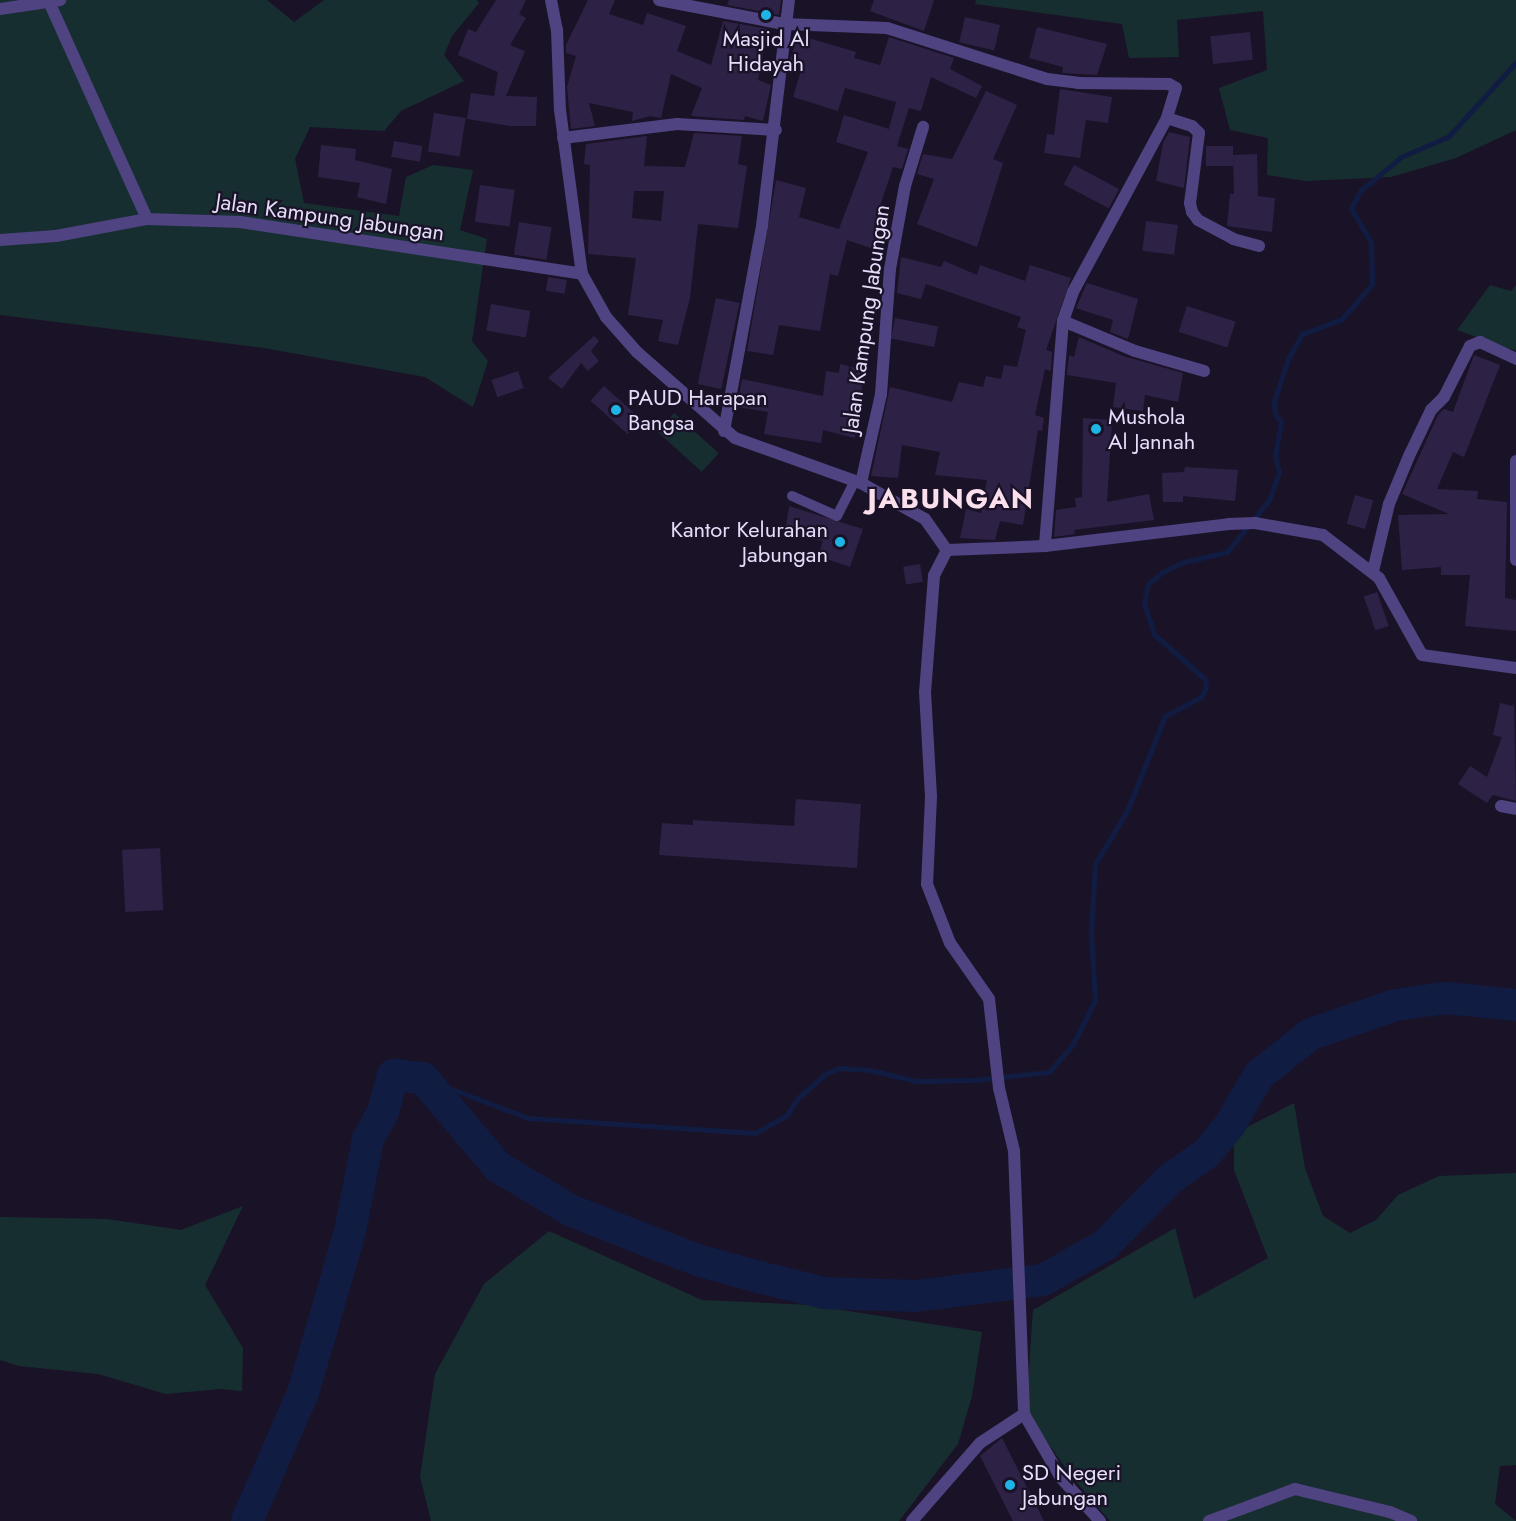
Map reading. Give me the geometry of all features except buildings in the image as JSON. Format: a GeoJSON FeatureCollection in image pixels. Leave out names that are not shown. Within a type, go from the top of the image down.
{"type":"FeatureCollection","features":[{"type":"Feature","properties":{"kind":"street"},"geometry":{"type":"LineString","coordinates":[[551,0],[563,138],[582,274],[606,317],[637,352],[724,431],[744,444],[858,482],[925,519],[946,549]]}},
{"type":"Feature","properties":{"kind":"street"},"geometry":{"type":"LineString","coordinates":[[659,0],[784,24],[887,28],[1047,79],[1078,83],[1169,84],[1176,88],[1176,96],[1167,118],[1073,292],[1063,321],[1045,546]]}},
{"type":"Feature","properties":{"kind":"street"},"geometry":{"type":"LineString","coordinates":[[724,431],[776,130],[784,24],[789,0]]}},
{"type":"Feature","properties":{"kind":"street"},"geometry":{"type":"LineString","coordinates":[[0,9],[55,2],[147,219]]}},
{"type":"Feature","properties":{"kind":"street"},"geometry":{"type":"LineString","coordinates":[[1167,118],[1192,126],[1199,134],[1190,203],[1192,212],[1198,220],[1233,239],[1259,246]]}},
{"type":"Feature","properties":{"kind":"street"},"geometry":{"type":"LineString","coordinates":[[563,138],[677,124],[776,130]]}},
{"type":"Feature","properties":{"kind":"street","name":"Jalan Kampung Jabungan"},"geometry":{"type":"LineString","coordinates":[[858,482],[881,394],[890,269],[905,186],[923,127]]}},
{"type":"Feature","properties":{"kind":"street","name":"Jalan Kampung Jabungan"},"geometry":{"type":"LineString","coordinates":[[0,240],[56,236],[147,219],[240,222],[582,274]]}},
{"type":"Feature","properties":{"kind":"street"},"geometry":{"type":"LineString","coordinates":[[1063,321],[1135,351],[1204,371]]}},
{"type":"Feature","properties":{"kind":"street"},"geometry":{"type":"LineString","coordinates":[[1373,571],[1389,504],[1409,456],[1431,410],[1446,393],[1470,345],[1480,342],[1516,359]]}},
{"type":"Feature","properties":{"kind":"street"},"geometry":{"type":"LineString","coordinates":[[1516,461],[1516,560]]}},
{"type":"Feature","properties":{"kind":"street"},"geometry":{"type":"LineString","coordinates":[[946,549],[1045,546],[1229,524],[1255,524],[1323,535],[1373,571],[1422,655],[1516,668]]}},
{"type":"Feature","properties":{"kind":"street"},"geometry":{"type":"LineString","coordinates":[[946,549],[934,576],[925,692],[931,797],[927,884],[950,944],[989,999],[999,1088],[1014,1151],[1021,1268],[1024,1414],[1061,1478],[1101,1521]]}},
{"type":"Feature","properties":{"kind":"street"},"geometry":{"type":"LineString","coordinates":[[1501,806],[1516,809]]}},
{"type":"Feature","properties":{"kind":"street"},"geometry":{"type":"LineString","coordinates":[[912,1521],[980,1443],[1024,1414]]}},
{"type":"Feature","properties":{"kind":"street"},"geometry":{"type":"LineString","coordinates":[[1209,1521],[1295,1490],[1390,1512],[1411,1521]]}},
{"type":"Feature","properties":{"kind":"lane"},"geometry":{"type":"LineString","coordinates":[[792,496],[837,516],[858,482]]}},
{"type":"Feature","properties":{"kind":"green space"},"geometry":{"type":"Polygon","coordinates":[[[0,0],[267,0],[294,22],[324,0],[477,0],[479,3],[452,36],[444,55],[464,81],[401,111],[384,131],[310,127],[295,159],[304,203],[399,216],[406,177],[433,165],[473,170],[460,230],[487,239],[472,341],[488,361],[473,407],[425,377],[264,348],[0,315],[0,0]]]}},
{"type":"Feature","properties":{"kind":"green space"},"geometry":{"type":"Polygon","coordinates":[[[976,0],[1516,0],[1516,130],[1456,158],[1391,177],[1306,181],[1267,175],[1268,138],[1230,130],[1219,88],[1267,70],[1263,11],[1177,20],[1179,57],[1129,58],[1122,24],[975,4],[976,0]]]}},
{"type":"Feature","properties":{"kind":"green space"},"geometry":{"type":"Polygon","coordinates":[[[1490,285],[1511,291],[1516,285],[1516,351],[1457,330],[1490,285]]]}},
{"type":"Feature","properties":{"kind":"green space"},"geometry":{"type":"Polygon","coordinates":[[[674,413],[719,453],[702,472],[657,432],[674,413]]]}},
{"type":"Feature","properties":{"kind":"green space"},"geometry":{"type":"Polygon","coordinates":[[[1294,1103],[1305,1168],[1323,1216],[1350,1233],[1376,1220],[1398,1195],[1439,1176],[1516,1173],[1516,1465],[1500,1466],[1495,1504],[1516,1521],[1110,1521],[1072,1477],[1026,1412],[1033,1310],[1175,1228],[1194,1299],[1268,1258],[1234,1170],[1234,1134],[1294,1103]]]}},
{"type":"Feature","properties":{"kind":"green space"},"geometry":{"type":"Polygon","coordinates":[[[243,1206],[205,1285],[243,1348],[242,1391],[220,1389],[166,1394],[98,1374],[19,1366],[0,1360],[0,1217],[107,1219],[181,1230],[243,1206]]]}},
{"type":"Feature","properties":{"kind":"green space"},"geometry":{"type":"Polygon","coordinates":[[[549,1231],[702,1300],[810,1305],[982,1332],[972,1396],[958,1444],[899,1521],[431,1521],[420,1477],[435,1374],[484,1284],[549,1231]]]}},
{"type":"Feature","properties":{"kind":"waterway"},"geometry":{"type":"LineString","coordinates":[[423,1078],[528,1118],[755,1133],[786,1116],[799,1097],[825,1074],[839,1068],[869,1070],[917,1081],[974,1080],[1049,1072],[1072,1046],[1095,1000],[1091,934],[1095,864],[1127,811],[1165,716],[1201,697],[1206,688],[1205,679],[1154,634],[1144,604],[1148,584],[1161,573],[1184,562],[1227,552],[1269,500],[1279,472],[1275,456],[1281,422],[1275,414],[1274,401],[1288,359],[1302,334],[1342,319],[1372,284],[1371,242],[1351,209],[1360,191],[1401,157],[1449,136],[1516,62]]}},
{"type":"Feature","properties":{"kind":"waterway"},"geometry":{"type":"LineString","coordinates":[[247,1521],[303,1393],[350,1231],[368,1139],[383,1112],[393,1075],[423,1078],[498,1167],[572,1211],[697,1260],[763,1278],[824,1293],[916,1296],[1043,1280],[1105,1245],[1170,1179],[1207,1153],[1230,1125],[1259,1075],[1311,1034],[1395,1005],[1445,998],[1516,1005]]}},
{"type":"Feature","properties":{"kind":"place","name":"Masjid Al Hidayah"},"geometry":{"type":"Point","coordinates":[766,15]}},
{"type":"Feature","properties":{"kind":"place","name":"PAUD Harapan Bangsa"},"geometry":{"type":"Point","coordinates":[616,410]}},
{"type":"Feature","properties":{"kind":"place","name":"Mushola Al Jannah"},"geometry":{"type":"Point","coordinates":[1096,429]}},
{"type":"Feature","properties":{"kind":"place","name":"Kantor Kelurahan Jabungan"},"geometry":{"type":"Point","coordinates":[840,542]}},
{"type":"Feature","properties":{"kind":"place","name":"SD Negeri Jabungan"},"geometry":{"type":"Point","coordinates":[1010,1485]}},
{"type":"Feature","properties":{"kind":"district","name":"JABUNGAN"},"geometry":{"type":"Point","coordinates":[951,499]}}]}
